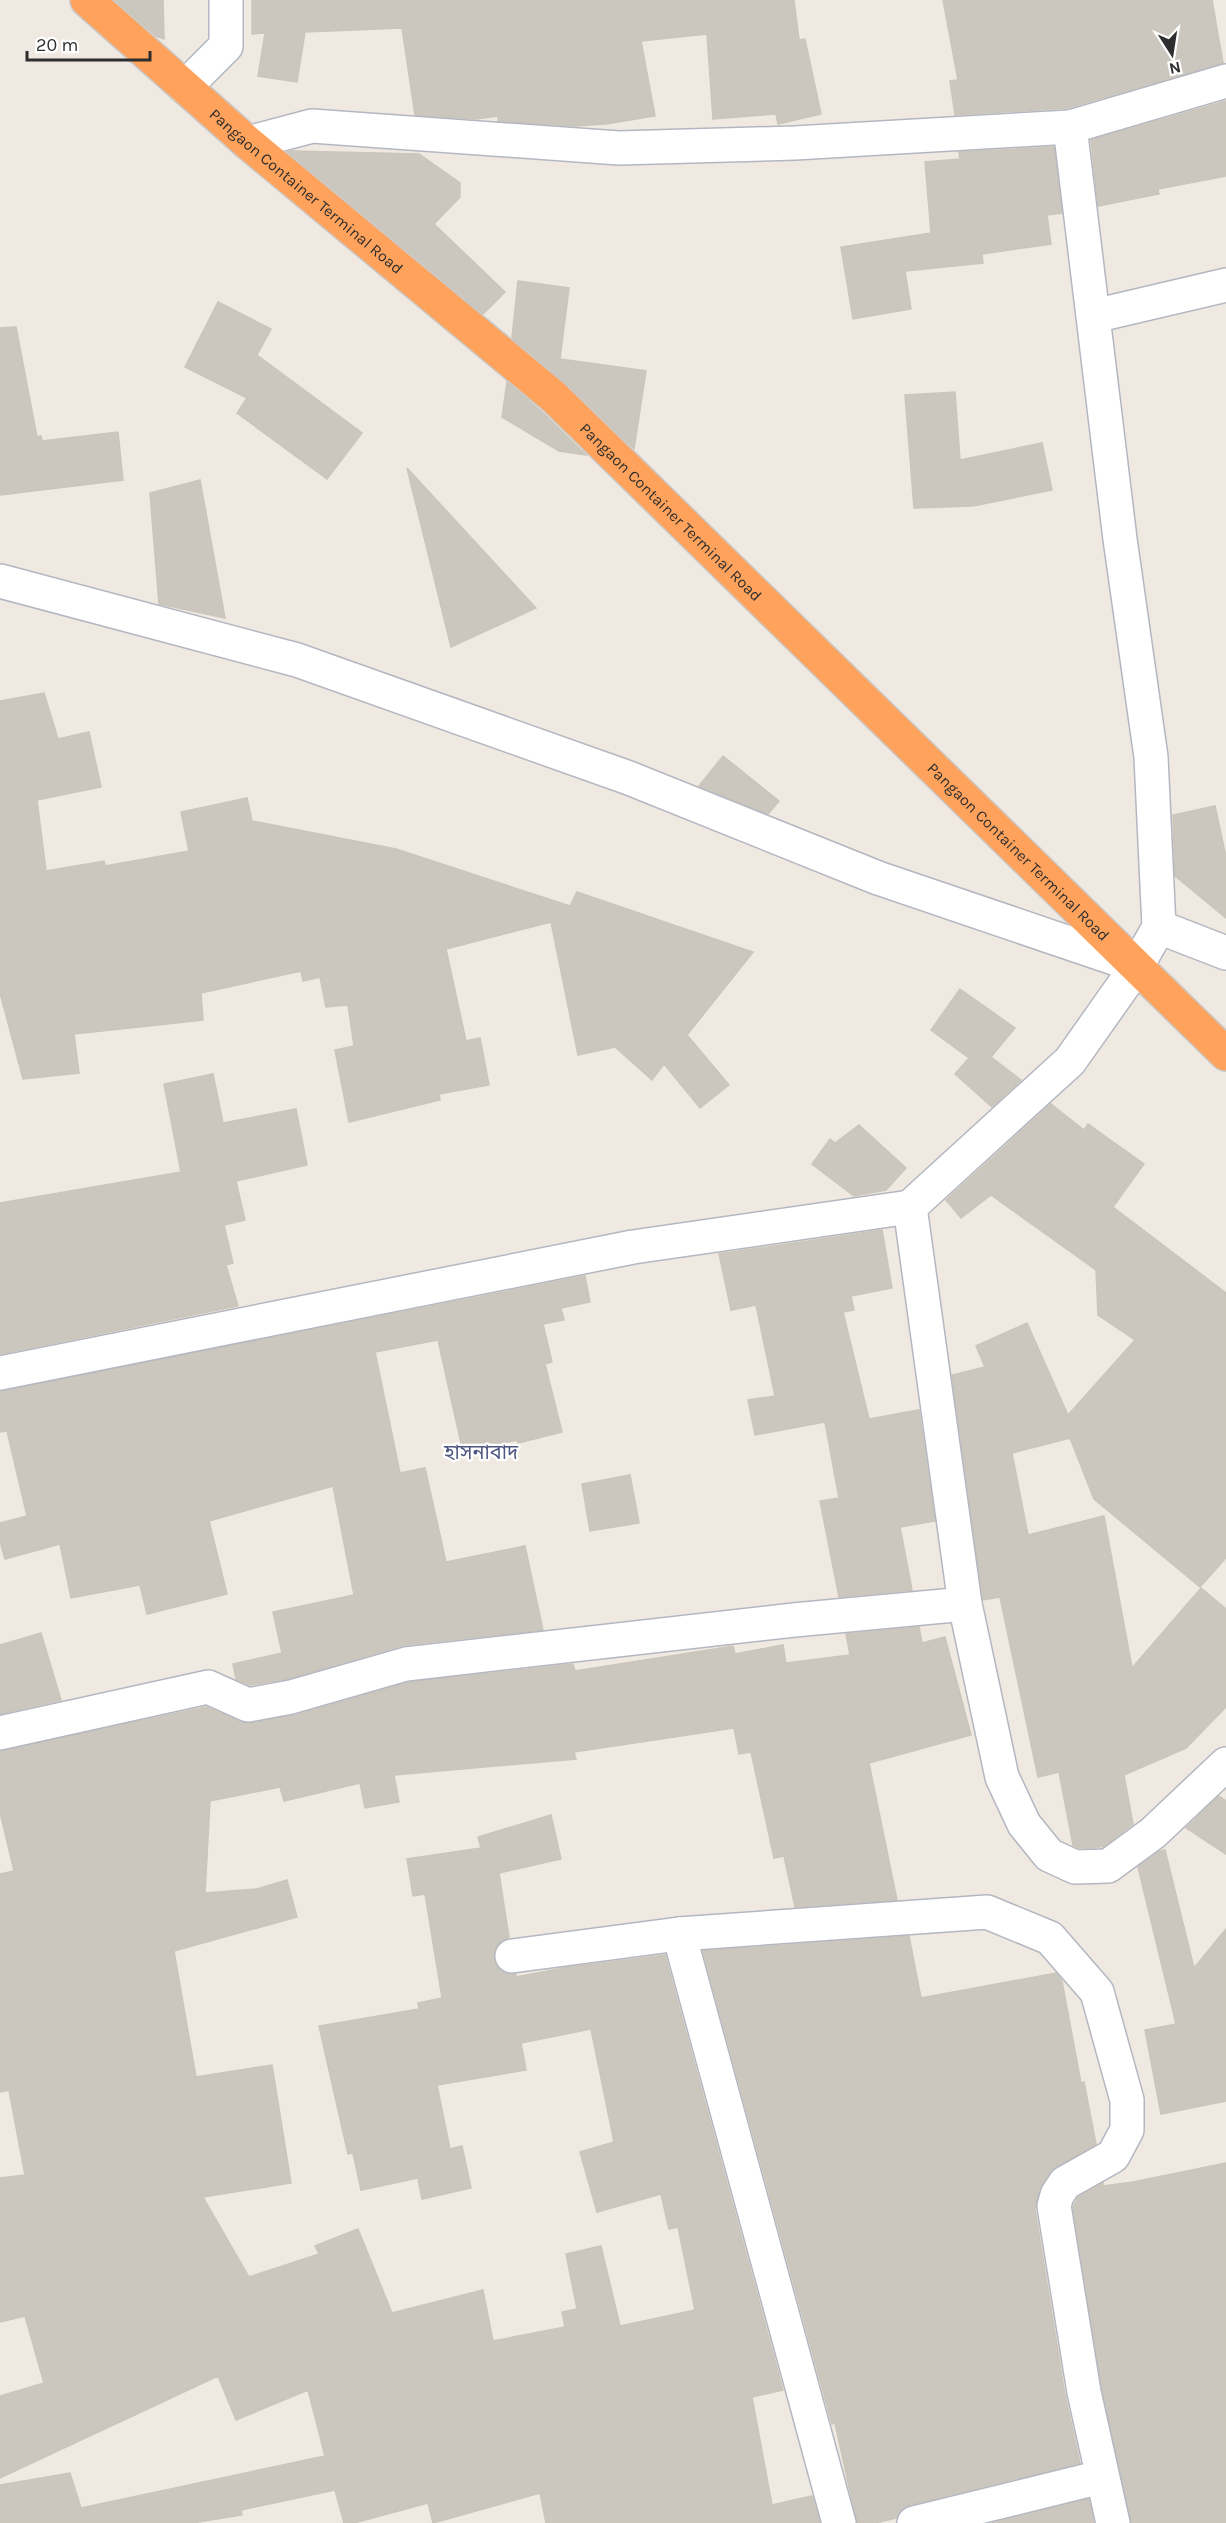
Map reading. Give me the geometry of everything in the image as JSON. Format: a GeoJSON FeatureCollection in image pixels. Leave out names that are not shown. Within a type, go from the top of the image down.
{"type":"FeatureCollection","features":[{"type":"Feature","properties":{"kind":"highway","name":"Pangaon Container Terminal Road"},"geometry":{"type":"LineString","coordinates":[[87,0],[248,143],[554,397],[1226,1054]]}},
{"type":"Feature","properties":{"kind":"street"},"geometry":{"type":"LineString","coordinates":[[185,87],[226,46],[226,0]]}},
{"type":"Feature","properties":{"kind":"street"},"geometry":{"type":"LineString","coordinates":[[248,143],[312,126],[619,148],[795,143],[1070,127],[1226,81]]}},
{"type":"Feature","properties":{"kind":"street"},"geometry":{"type":"LineString","coordinates":[[0,1373],[633,1247],[910,1207],[1070,1061],[1137,966],[1159,927],[1151,757],[1120,539],[1070,127]]}},
{"type":"Feature","properties":{"kind":"street"},"geometry":{"type":"LineString","coordinates":[[1094,316],[1226,285]]}},
{"type":"Feature","properties":{"kind":"street"},"geometry":{"type":"LineString","coordinates":[[0,581],[297,660],[629,778],[878,878],[1137,966]]}},
{"type":"Feature","properties":{"kind":"street"},"geometry":{"type":"LineString","coordinates":[[1159,927],[1226,953]]}},
{"type":"Feature","properties":{"kind":"street"},"geometry":{"type":"LineString","coordinates":[[910,1207],[965,1604],[1002,1778],[1024,1824],[1050,1855],[1075,1867],[1108,1866],[1153,1833],[1226,1764]]}},
{"type":"Feature","properties":{"kind":"street"},"geometry":{"type":"LineString","coordinates":[[0,1733],[208,1687],[248,1705],[291,1697],[406,1664],[794,1620],[965,1604]]}},
{"type":"Feature","properties":{"kind":"street"},"geometry":{"type":"LineString","coordinates":[[512,1956],[679,1934],[987,1912],[1050,1938],[1097,1992],[1127,2100],[1127,2130],[1113,2156],[1065,2182],[1057,2195],[1054,2206],[1084,2392],[1113,2523]]}},
{"type":"Feature","properties":{"kind":"street"},"geometry":{"type":"LineString","coordinates":[[679,1934],[839,2523]]}},
{"type":"Feature","properties":{"kind":"street"},"geometry":{"type":"LineString","coordinates":[[914,2523],[1101,2477]]}},
{"type":"Feature","properties":{"kind":"building"},"geometry":{"type":"Polygon","coordinates":[[[115,0],[163,0],[164,39],[156,36],[115,0]]]}},
{"type":"Feature","properties":{"kind":"building"},"geometry":{"type":"Polygon","coordinates":[[[252,0],[794,0],[799,40],[805,39],[821,114],[778,124],[776,114],[713,119],[707,34],[641,41],[655,116],[606,124],[575,126],[498,121],[498,116],[476,119],[415,115],[402,28],[305,32],[297,82],[258,76],[265,33],[252,34],[252,0]]]}},
{"type":"Feature","properties":{"kind":"building"},"geometry":{"type":"Polygon","coordinates":[[[943,0],[1212,0],[1223,63],[1067,108],[955,115],[950,81],[958,80],[943,0]]]}},
{"type":"Feature","properties":{"kind":"building"},"geometry":{"type":"Polygon","coordinates":[[[1226,101],[1226,176],[1158,189],[1159,194],[1098,206],[1091,140],[1226,101]]]}},
{"type":"Feature","properties":{"kind":"building"},"geometry":{"type":"Polygon","coordinates":[[[1054,147],[1062,213],[1047,215],[1051,244],[982,254],[983,263],[905,271],[911,309],[853,319],[841,247],[931,233],[925,162],[960,159],[959,152],[1054,147]]]}},
{"type":"Feature","properties":{"kind":"building"},"geometry":{"type":"Polygon","coordinates":[[[288,152],[419,154],[460,183],[460,197],[434,224],[505,292],[483,314],[288,152]]]}},
{"type":"Feature","properties":{"kind":"building"},"geometry":{"type":"Polygon","coordinates":[[[518,281],[569,288],[560,359],[646,371],[634,449],[567,384],[512,338],[518,281]]]}},
{"type":"Feature","properties":{"kind":"building"},"geometry":{"type":"Polygon","coordinates":[[[218,302],[271,329],[257,355],[362,433],[327,479],[237,413],[247,398],[185,367],[218,302]]]}},
{"type":"Feature","properties":{"kind":"building"},"geometry":{"type":"Polygon","coordinates":[[[16,327],[37,437],[41,436],[42,441],[118,432],[123,480],[0,495],[0,328],[16,327]]]}},
{"type":"Feature","properties":{"kind":"building"},"geometry":{"type":"Polygon","coordinates":[[[507,382],[586,455],[559,451],[502,417],[507,382]]]}},
{"type":"Feature","properties":{"kind":"building"},"geometry":{"type":"Polygon","coordinates":[[[955,392],[960,460],[1042,443],[1052,490],[973,506],[914,508],[905,395],[955,392]]]}},
{"type":"Feature","properties":{"kind":"building"},"geometry":{"type":"Polygon","coordinates":[[[407,468],[536,608],[451,647],[407,468]]]}},
{"type":"Feature","properties":{"kind":"building"},"geometry":{"type":"Polygon","coordinates":[[[200,480],[225,618],[159,604],[150,493],[200,480]]]}},
{"type":"Feature","properties":{"kind":"building"},"geometry":{"type":"Polygon","coordinates":[[[44,693],[58,739],[89,732],[101,787],[37,800],[46,871],[104,861],[105,866],[189,851],[181,812],[247,798],[252,821],[396,849],[570,906],[577,892],[753,952],[687,1035],[729,1085],[700,1108],[664,1064],[652,1080],[615,1047],[578,1055],[551,922],[446,949],[466,1041],[480,1038],[489,1085],[439,1094],[440,1100],[349,1122],[335,1050],[354,1046],[348,1005],[326,1007],[320,977],[303,981],[301,971],[201,993],[203,1020],[74,1034],[79,1073],[23,1079],[0,993],[0,701],[44,693]]]}},
{"type":"Feature","properties":{"kind":"building"},"geometry":{"type":"Polygon","coordinates":[[[723,756],[779,801],[768,814],[699,786],[723,756]]]}},
{"type":"Feature","properties":{"kind":"building"},"geometry":{"type":"Polygon","coordinates":[[[1215,806],[1226,857],[1226,918],[1175,876],[1173,815],[1215,806]]]}},
{"type":"Feature","properties":{"kind":"building"},"geometry":{"type":"Polygon","coordinates":[[[960,989],[1015,1028],[991,1057],[1021,1080],[992,1107],[955,1074],[969,1058],[931,1030],[960,989]]]}},
{"type":"Feature","properties":{"kind":"building"},"geometry":{"type":"Polygon","coordinates":[[[213,1074],[223,1123],[296,1109],[307,1165],[236,1181],[245,1220],[224,1225],[233,1263],[226,1265],[238,1306],[0,1354],[0,1203],[181,1172],[164,1084],[213,1074]]]}},
{"type":"Feature","properties":{"kind":"building"},"geometry":{"type":"Polygon","coordinates":[[[1051,1104],[1084,1130],[1088,1124],[1144,1164],[1113,1207],[1226,1293],[1226,1558],[1200,1587],[1094,1499],[1070,1438],[1012,1453],[1028,1535],[1104,1516],[1132,1668],[1201,1588],[1226,1609],[1226,1707],[1186,1748],[1124,1775],[1133,1824],[1104,1846],[1094,1848],[1079,1848],[1073,1845],[1059,1772],[1038,1777],[1000,1597],[983,1600],[952,1375],[985,1367],[976,1346],[1027,1323],[1068,1415],[1135,1340],[1098,1315],[1096,1270],[991,1195],[961,1218],[946,1200],[1051,1104]]]}},
{"type":"Feature","properties":{"kind":"building"},"geometry":{"type":"Polygon","coordinates":[[[859,1125],[906,1168],[886,1190],[854,1196],[812,1164],[830,1139],[835,1143],[859,1125]]]}},
{"type":"Feature","properties":{"kind":"building"},"geometry":{"type":"Polygon","coordinates":[[[882,1230],[892,1288],[851,1296],[854,1310],[843,1312],[869,1419],[919,1410],[935,1521],[900,1527],[912,1590],[839,1597],[820,1501],[839,1498],[825,1422],[755,1435],[748,1400],[775,1396],[756,1305],[731,1310],[719,1254],[882,1230]]]}},
{"type":"Feature","properties":{"kind":"building"},"geometry":{"type":"Polygon","coordinates":[[[585,1276],[590,1302],[561,1308],[564,1320],[543,1324],[552,1362],[545,1364],[562,1432],[518,1443],[517,1440],[463,1452],[438,1340],[375,1352],[400,1473],[425,1468],[446,1562],[525,1546],[543,1630],[404,1645],[287,1679],[250,1685],[236,1679],[233,1664],[282,1653],[273,1612],[354,1595],[333,1486],[209,1521],[227,1594],[147,1614],[140,1585],[71,1598],[60,1544],[5,1559],[0,1541],[0,1523],[27,1516],[7,1431],[0,1432],[0,1391],[585,1276]]]}},
{"type":"Feature","properties":{"kind":"building"},"geometry":{"type":"Polygon","coordinates":[[[630,1475],[639,1523],[590,1531],[582,1484],[630,1475]]]}},
{"type":"Feature","properties":{"kind":"building"},"geometry":{"type":"Polygon","coordinates":[[[919,1627],[922,1643],[945,1637],[971,1735],[869,1763],[897,1900],[795,1907],[784,1856],[774,1858],[751,1752],[739,1754],[734,1728],[574,1752],[576,1759],[394,1775],[399,1802],[365,1808],[360,1783],[284,1801],[280,1787],[210,1801],[205,1893],[257,1889],[287,1880],[297,1917],[174,1951],[196,2077],[272,2065],[291,2183],[203,2197],[249,2277],[319,2254],[315,2246],[358,2229],[392,2313],[483,2290],[493,2341],[565,2327],[562,2312],[577,2309],[566,2254],[601,2246],[620,2326],[695,2310],[678,2227],[669,2229],[661,2194],[597,2212],[580,2152],[614,2142],[591,2029],[521,2043],[526,2070],[437,2085],[450,2149],[462,2146],[471,2188],[422,2199],[418,2178],[361,2190],[353,2153],[348,2154],[319,2026],[419,2009],[418,2003],[442,1998],[425,1894],[413,1896],[407,1859],[481,1848],[478,1837],[551,1815],[561,1859],[499,1873],[509,1937],[495,1948],[494,1959],[498,1968],[505,1973],[516,1974],[516,1977],[563,1968],[665,1955],[783,2390],[752,2397],[772,2505],[812,2496],[820,2523],[546,2523],[540,2493],[433,2523],[428,2503],[354,2523],[344,2523],[335,2490],[241,2510],[242,2515],[192,2523],[0,2523],[0,2485],[70,2473],[81,2508],[325,2456],[308,2390],[236,2420],[218,2376],[0,2478],[0,2396],[44,2383],[25,2316],[0,2322],[0,2178],[25,2175],[9,2090],[0,2092],[0,1874],[14,1871],[0,1812],[0,1751],[206,1707],[240,1722],[251,1723],[296,1715],[410,1682],[573,1664],[575,1671],[733,1646],[735,1654],[783,1645],[786,1663],[850,1655],[846,1634],[919,1627]]]}},
{"type":"Feature","properties":{"kind":"building"},"geometry":{"type":"Polygon","coordinates":[[[41,1633],[61,1700],[0,1714],[0,1645],[41,1633]]]}},
{"type":"Feature","properties":{"kind":"building"},"geometry":{"type":"Polygon","coordinates":[[[1219,1796],[1226,1801],[1226,1854],[1186,1828],[1219,1796]]]}},
{"type":"Feature","properties":{"kind":"building"},"geometry":{"type":"Polygon","coordinates":[[[1165,1850],[1194,1968],[1226,1929],[1226,2101],[1161,2114],[1145,2030],[1176,2024],[1138,1867],[1160,1851],[1165,1850]]]}},
{"type":"Feature","properties":{"kind":"building"},"geometry":{"type":"Polygon","coordinates":[[[909,1936],[921,1998],[1056,1973],[1062,1981],[1081,2083],[1084,2082],[1096,2144],[1050,2172],[1039,2190],[1035,2209],[1065,2395],[1080,2463],[910,2505],[901,2510],[896,2518],[875,2523],[857,2523],[835,2423],[832,2424],[703,1951],[909,1936]]]}},
{"type":"Feature","properties":{"kind":"building"},"geometry":{"type":"Polygon","coordinates":[[[1226,2163],[1226,2523],[1131,2523],[1102,2388],[1073,2207],[1078,2197],[1103,2183],[1103,2186],[1133,2182],[1226,2163]]]}},
{"type":"Feature","properties":{"kind":"building"},"geometry":{"type":"Polygon","coordinates":[[[1089,2499],[1094,2523],[992,2523],[1089,2499]]]}},
{"type":"Feature","properties":{"kind":"district","name":"হাসনাবাদ"},"geometry":{"type":"Point","coordinates":[481,1452]}}]}
